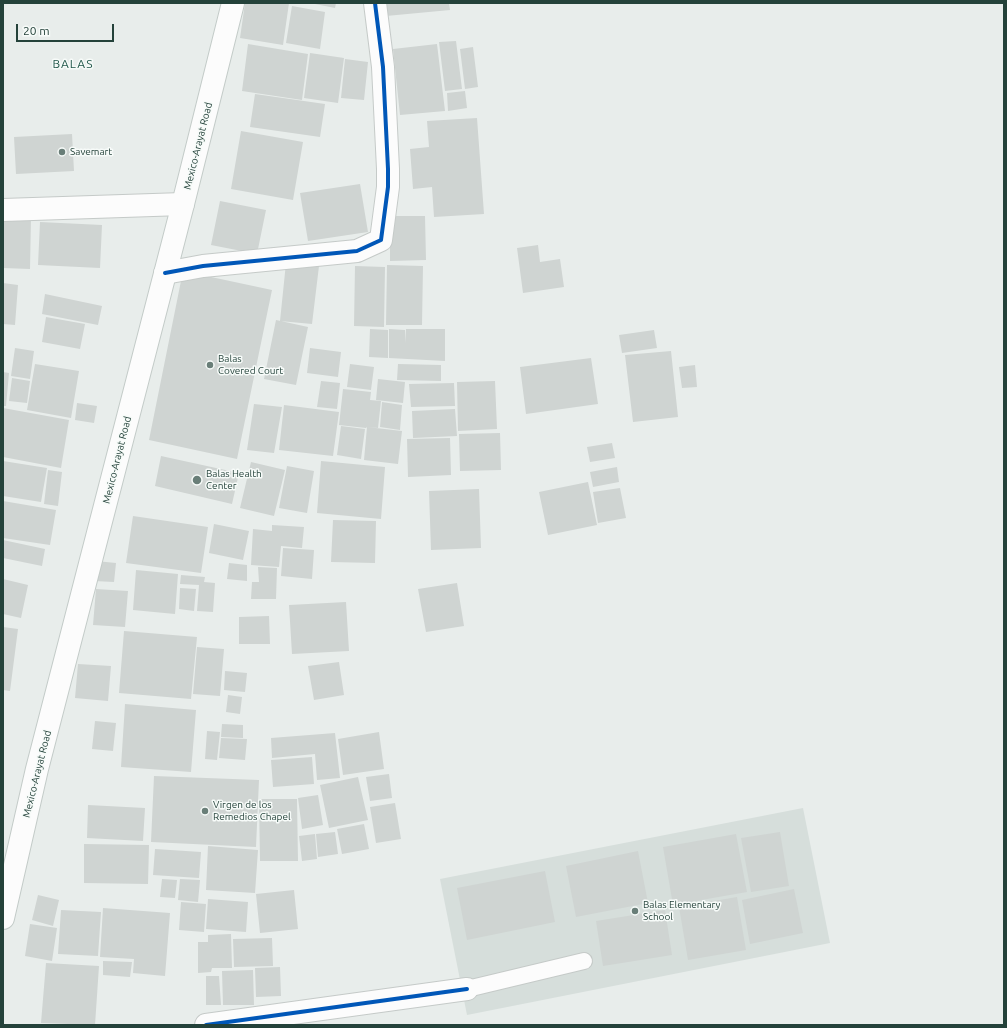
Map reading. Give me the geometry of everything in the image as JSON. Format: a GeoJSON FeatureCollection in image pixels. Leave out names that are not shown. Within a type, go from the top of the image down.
{"type":"FeatureCollection","features":[{"type":"Feature","properties":{"kind":"main road","name":"Mexico-Arayat Road"},"geometry":{"type":"LineString","coordinates":[[3,918],[39,761],[183,204],[233,3]]}},
{"type":"Feature","properties":{"kind":"main road"},"geometry":{"type":"LineString","coordinates":[[165,273],[203,266],[357,251],[381,240],[388,187],[388,169],[383,67],[375,3]]}},
{"type":"Feature","properties":{"kind":"main road"},"geometry":{"type":"LineString","coordinates":[[3,210],[183,204]]}},
{"type":"Feature","properties":{"kind":"main road"},"geometry":{"type":"LineString","coordinates":[[206,1025],[467,989]]}},
{"type":"Feature","properties":{"kind":"lane"},"geometry":{"type":"LineString","coordinates":[[467,989],[584,961]]}},
{"type":"Feature","properties":{"kind":"shaded area","name":"Balas Elementary School"},"geometry":{"type":"Polygon","coordinates":[[[803,808],[830,943],[467,1015],[440,879],[803,808]]]}},
{"type":"Feature","properties":{"kind":"building"},"geometry":{"type":"Polygon","coordinates":[[[245,3],[289,3],[283,45],[240,38],[245,3]]]}},
{"type":"Feature","properties":{"kind":"building"},"geometry":{"type":"Polygon","coordinates":[[[310,3],[336,3],[335,8],[310,3]]]}},
{"type":"Feature","properties":{"kind":"building"},"geometry":{"type":"Polygon","coordinates":[[[385,3],[449,3],[450,10],[386,16],[385,3]]]}},
{"type":"Feature","properties":{"kind":"building"},"geometry":{"type":"Polygon","coordinates":[[[292,6],[325,12],[320,49],[286,43],[292,6]]]}},
{"type":"Feature","properties":{"kind":"building"},"geometry":{"type":"Polygon","coordinates":[[[456,41],[462,89],[445,91],[439,42],[456,41]]]}},
{"type":"Feature","properties":{"kind":"building"},"geometry":{"type":"Polygon","coordinates":[[[248,44],[308,54],[302,100],[242,91],[248,44]]]}},
{"type":"Feature","properties":{"kind":"building"},"geometry":{"type":"Polygon","coordinates":[[[437,44],[445,111],[400,115],[393,49],[437,44]]]}},
{"type":"Feature","properties":{"kind":"building"},"geometry":{"type":"Polygon","coordinates":[[[473,47],[478,87],[465,89],[460,49],[473,47]]]}},
{"type":"Feature","properties":{"kind":"building"},"geometry":{"type":"Polygon","coordinates":[[[310,53],[344,58],[338,103],[304,98],[310,53]]]}},
{"type":"Feature","properties":{"kind":"building"},"geometry":{"type":"Polygon","coordinates":[[[345,59],[368,62],[364,100],[341,98],[345,59]]]}},
{"type":"Feature","properties":{"kind":"building"},"geometry":{"type":"Polygon","coordinates":[[[465,91],[467,108],[448,111],[447,93],[465,91]]]}},
{"type":"Feature","properties":{"kind":"building"},"geometry":{"type":"Polygon","coordinates":[[[255,94],[325,104],[320,137],[250,127],[255,94]]]}},
{"type":"Feature","properties":{"kind":"building"},"geometry":{"type":"Polygon","coordinates":[[[477,118],[484,214],[434,217],[432,187],[413,189],[410,149],[429,147],[427,121],[477,118]]]}},
{"type":"Feature","properties":{"kind":"building"},"geometry":{"type":"Polygon","coordinates":[[[241,131],[303,142],[293,200],[231,189],[241,131]]]}},
{"type":"Feature","properties":{"kind":"building"},"geometry":{"type":"Polygon","coordinates":[[[72,134],[74,171],[16,174],[14,137],[72,134]]]}},
{"type":"Feature","properties":{"kind":"building"},"geometry":{"type":"Polygon","coordinates":[[[360,184],[368,232],[308,241],[300,193],[360,184]]]}},
{"type":"Feature","properties":{"kind":"building"},"geometry":{"type":"Polygon","coordinates":[[[220,201],[266,210],[257,254],[211,245],[220,201]]]}},
{"type":"Feature","properties":{"kind":"building"},"geometry":{"type":"Polygon","coordinates":[[[3,215],[31,216],[30,269],[3,268],[3,215]]]}},
{"type":"Feature","properties":{"kind":"building"},"geometry":{"type":"Polygon","coordinates":[[[390,216],[425,216],[426,260],[390,261],[390,216]]]}},
{"type":"Feature","properties":{"kind":"building"},"geometry":{"type":"Polygon","coordinates":[[[40,222],[102,225],[100,268],[38,265],[40,222]]]}},
{"type":"Feature","properties":{"kind":"building"},"geometry":{"type":"Polygon","coordinates":[[[538,245],[540,262],[560,259],[564,287],[523,293],[517,248],[538,245]]]}},
{"type":"Feature","properties":{"kind":"building"},"geometry":{"type":"Polygon","coordinates":[[[286,263],[319,266],[312,324],[280,321],[286,263]]]}},
{"type":"Feature","properties":{"kind":"building"},"geometry":{"type":"Polygon","coordinates":[[[387,265],[423,266],[422,325],[386,325],[387,265]]]}},
{"type":"Feature","properties":{"kind":"building"},"geometry":{"type":"Polygon","coordinates":[[[355,266],[385,267],[384,327],[354,326],[355,266]]]}},
{"type":"Feature","properties":{"kind":"building","name":"Balas Covered Court"},"geometry":{"type":"Polygon","coordinates":[[[183,271],[272,290],[237,459],[149,440],[183,271]]]}},
{"type":"Feature","properties":{"kind":"building"},"geometry":{"type":"Polygon","coordinates":[[[3,283],[18,285],[15,325],[3,324],[3,283]]]}},
{"type":"Feature","properties":{"kind":"building"},"geometry":{"type":"Polygon","coordinates":[[[45,294],[102,306],[98,325],[42,314],[45,294]]]}},
{"type":"Feature","properties":{"kind":"building"},"geometry":{"type":"Polygon","coordinates":[[[46,317],[85,324],[80,349],[42,342],[46,317]]]}},
{"type":"Feature","properties":{"kind":"building"},"geometry":{"type":"Polygon","coordinates":[[[276,320],[308,327],[296,385],[264,379],[276,320]]]}},
{"type":"Feature","properties":{"kind":"building"},"geometry":{"type":"Polygon","coordinates":[[[370,329],[388,330],[388,358],[369,357],[370,329]]]}},
{"type":"Feature","properties":{"kind":"building"},"geometry":{"type":"Polygon","coordinates":[[[389,329],[405,330],[405,343],[406,329],[445,329],[445,361],[389,358],[389,329]]]}},
{"type":"Feature","properties":{"kind":"building"},"geometry":{"type":"Polygon","coordinates":[[[654,330],[657,348],[622,353],[619,335],[654,330]]]}},
{"type":"Feature","properties":{"kind":"building"},"geometry":{"type":"Polygon","coordinates":[[[15,348],[34,351],[30,379],[11,376],[15,348]]]}},
{"type":"Feature","properties":{"kind":"building"},"geometry":{"type":"Polygon","coordinates":[[[310,348],[341,352],[338,377],[307,373],[310,348]]]}},
{"type":"Feature","properties":{"kind":"building"},"geometry":{"type":"Polygon","coordinates":[[[671,351],[678,417],[633,422],[625,355],[671,351]]]}},
{"type":"Feature","properties":{"kind":"building"},"geometry":{"type":"Polygon","coordinates":[[[591,358],[598,404],[526,414],[520,367],[591,358]]]}},
{"type":"Feature","properties":{"kind":"building"},"geometry":{"type":"Polygon","coordinates":[[[35,364],[79,371],[71,418],[27,410],[35,364]]]}},
{"type":"Feature","properties":{"kind":"building"},"geometry":{"type":"Polygon","coordinates":[[[350,364],[374,367],[371,390],[347,387],[350,364]]]}},
{"type":"Feature","properties":{"kind":"building"},"geometry":{"type":"Polygon","coordinates":[[[398,364],[441,365],[441,381],[397,380],[398,364]]]}},
{"type":"Feature","properties":{"kind":"building"},"geometry":{"type":"Polygon","coordinates":[[[695,365],[697,387],[682,388],[679,367],[695,365]]]}},
{"type":"Feature","properties":{"kind":"building"},"geometry":{"type":"Polygon","coordinates":[[[3,372],[9,373],[6,406],[3,406],[3,372]]]}},
{"type":"Feature","properties":{"kind":"building"},"geometry":{"type":"Polygon","coordinates":[[[12,378],[30,381],[27,403],[9,401],[12,378]]]}},
{"type":"Feature","properties":{"kind":"building"},"geometry":{"type":"Polygon","coordinates":[[[378,379],[405,382],[403,403],[376,400],[378,379]]]}},
{"type":"Feature","properties":{"kind":"building"},"geometry":{"type":"Polygon","coordinates":[[[321,381],[340,383],[337,409],[317,407],[321,381]]]}},
{"type":"Feature","properties":{"kind":"building"},"geometry":{"type":"Polygon","coordinates":[[[495,381],[497,429],[458,431],[457,382],[495,381]]]}},
{"type":"Feature","properties":{"kind":"building"},"geometry":{"type":"Polygon","coordinates":[[[454,383],[455,406],[411,407],[409,384],[454,383]]]}},
{"type":"Feature","properties":{"kind":"building"},"geometry":{"type":"Polygon","coordinates":[[[343,389],[371,392],[370,400],[381,401],[378,428],[339,425],[343,389]]]}},
{"type":"Feature","properties":{"kind":"building"},"geometry":{"type":"Polygon","coordinates":[[[382,402],[402,405],[400,430],[380,427],[382,402]]]}},
{"type":"Feature","properties":{"kind":"building"},"geometry":{"type":"Polygon","coordinates":[[[77,403],[97,406],[94,423],[75,420],[77,403]]]}},
{"type":"Feature","properties":{"kind":"building"},"geometry":{"type":"Polygon","coordinates":[[[254,404],[282,407],[274,453],[247,450],[254,404]]]}},
{"type":"Feature","properties":{"kind":"building"},"geometry":{"type":"Polygon","coordinates":[[[284,405],[339,412],[333,456],[279,450],[284,405]]]}},
{"type":"Feature","properties":{"kind":"building"},"geometry":{"type":"Polygon","coordinates":[[[3,408],[69,420],[61,468],[3,457],[3,408]]]}},
{"type":"Feature","properties":{"kind":"building"},"geometry":{"type":"Polygon","coordinates":[[[455,409],[457,436],[413,438],[412,411],[455,409]]]}},
{"type":"Feature","properties":{"kind":"building"},"geometry":{"type":"Polygon","coordinates":[[[341,426],[365,429],[361,459],[337,455],[341,426]]]}},
{"type":"Feature","properties":{"kind":"building"},"geometry":{"type":"Polygon","coordinates":[[[367,427],[402,431],[398,464],[364,460],[367,427]]]}},
{"type":"Feature","properties":{"kind":"building"},"geometry":{"type":"Polygon","coordinates":[[[500,433],[501,470],[460,471],[459,434],[500,433]]]}},
{"type":"Feature","properties":{"kind":"building"},"geometry":{"type":"Polygon","coordinates":[[[450,438],[451,475],[408,477],[407,439],[450,438]]]}},
{"type":"Feature","properties":{"kind":"building"},"geometry":{"type":"Polygon","coordinates":[[[612,443],[615,458],[590,462],[587,447],[612,443]]]}},
{"type":"Feature","properties":{"kind":"building","name":"Balas Health Center"},"geometry":{"type":"Polygon","coordinates":[[[161,456],[239,473],[232,504],[155,486],[161,456]]]}},
{"type":"Feature","properties":{"kind":"building"},"geometry":{"type":"Polygon","coordinates":[[[3,461],[47,468],[41,502],[3,496],[3,461]]]}},
{"type":"Feature","properties":{"kind":"building"},"geometry":{"type":"Polygon","coordinates":[[[321,461],[385,467],[381,519],[317,513],[321,461]]]}},
{"type":"Feature","properties":{"kind":"building"},"geometry":{"type":"Polygon","coordinates":[[[251,462],[285,470],[274,516],[240,508],[251,462]]]}},
{"type":"Feature","properties":{"kind":"building"},"geometry":{"type":"Polygon","coordinates":[[[287,466],[314,471],[307,513],[279,508],[287,466]]]}},
{"type":"Feature","properties":{"kind":"building"},"geometry":{"type":"Polygon","coordinates":[[[617,467],[619,482],[593,487],[590,472],[617,467]]]}},
{"type":"Feature","properties":{"kind":"building"},"geometry":{"type":"Polygon","coordinates":[[[48,470],[62,472],[58,506],[44,504],[48,470]]]}},
{"type":"Feature","properties":{"kind":"building"},"geometry":{"type":"Polygon","coordinates":[[[588,482],[597,525],[548,535],[539,492],[588,482]]]}},
{"type":"Feature","properties":{"kind":"building"},"geometry":{"type":"Polygon","coordinates":[[[620,488],[626,518],[598,523],[593,492],[620,488]]]}},
{"type":"Feature","properties":{"kind":"building"},"geometry":{"type":"Polygon","coordinates":[[[479,489],[481,548],[431,550],[429,491],[479,489]]]}},
{"type":"Feature","properties":{"kind":"building"},"geometry":{"type":"Polygon","coordinates":[[[3,501],[56,510],[50,545],[3,538],[3,501]]]}},
{"type":"Feature","properties":{"kind":"building"},"geometry":{"type":"Polygon","coordinates":[[[133,516],[208,527],[201,573],[126,563],[133,516]]]}},
{"type":"Feature","properties":{"kind":"building"},"geometry":{"type":"Polygon","coordinates":[[[333,520],[376,521],[375,563],[331,562],[333,520]]]}},
{"type":"Feature","properties":{"kind":"building"},"geometry":{"type":"Polygon","coordinates":[[[214,524],[249,531],[243,560],[209,553],[214,524]]]}},
{"type":"Feature","properties":{"kind":"building"},"geometry":{"type":"Polygon","coordinates":[[[272,525],[304,527],[302,548],[281,546],[279,567],[251,565],[253,529],[272,531],[272,525]]]}},
{"type":"Feature","properties":{"kind":"building"},"geometry":{"type":"Polygon","coordinates":[[[3,540],[45,549],[42,566],[3,558],[3,540]]]}},
{"type":"Feature","properties":{"kind":"building"},"geometry":{"type":"Polygon","coordinates":[[[283,548],[314,550],[312,579],[281,576],[283,548]]]}},
{"type":"Feature","properties":{"kind":"building"},"geometry":{"type":"Polygon","coordinates":[[[96,561],[116,563],[114,582],[94,581],[96,561]]]}},
{"type":"Feature","properties":{"kind":"building"},"geometry":{"type":"Polygon","coordinates":[[[229,563],[247,565],[247,581],[227,579],[229,563]]]}},
{"type":"Feature","properties":{"kind":"building"},"geometry":{"type":"Polygon","coordinates":[[[258,567],[277,568],[276,599],[251,599],[252,582],[259,582],[258,567]]]}},
{"type":"Feature","properties":{"kind":"building"},"geometry":{"type":"Polygon","coordinates":[[[136,570],[178,574],[175,614],[133,610],[136,570]]]}},
{"type":"Feature","properties":{"kind":"building"},"geometry":{"type":"Polygon","coordinates":[[[181,575],[205,577],[204,582],[215,583],[213,612],[197,611],[199,585],[180,584],[181,575]]]}},
{"type":"Feature","properties":{"kind":"building"},"geometry":{"type":"Polygon","coordinates":[[[3,579],[28,585],[21,618],[3,614],[3,579]]]}},
{"type":"Feature","properties":{"kind":"building"},"geometry":{"type":"Polygon","coordinates":[[[457,583],[464,626],[426,632],[418,589],[457,583]]]}},
{"type":"Feature","properties":{"kind":"building"},"geometry":{"type":"Polygon","coordinates":[[[180,588],[196,589],[194,611],[179,609],[180,588]]]}},
{"type":"Feature","properties":{"kind":"building"},"geometry":{"type":"Polygon","coordinates":[[[96,589],[128,591],[125,627],[93,625],[96,589]]]}},
{"type":"Feature","properties":{"kind":"building"},"geometry":{"type":"Polygon","coordinates":[[[346,602],[349,651],[292,654],[289,605],[346,602]]]}},
{"type":"Feature","properties":{"kind":"building"},"geometry":{"type":"Polygon","coordinates":[[[269,616],[270,644],[239,644],[239,617],[269,616]]]}},
{"type":"Feature","properties":{"kind":"building"},"geometry":{"type":"Polygon","coordinates":[[[3,627],[18,629],[10,691],[3,690],[3,627]]]}},
{"type":"Feature","properties":{"kind":"building"},"geometry":{"type":"Polygon","coordinates":[[[124,631],[197,637],[191,699],[119,693],[124,631]]]}},
{"type":"Feature","properties":{"kind":"building"},"geometry":{"type":"Polygon","coordinates":[[[197,647],[224,649],[220,696],[193,694],[197,647]]]}},
{"type":"Feature","properties":{"kind":"building"},"geometry":{"type":"Polygon","coordinates":[[[339,662],[344,695],[314,700],[308,666],[339,662]]]}},
{"type":"Feature","properties":{"kind":"building"},"geometry":{"type":"Polygon","coordinates":[[[78,664],[111,666],[108,701],[75,698],[78,664]]]}},
{"type":"Feature","properties":{"kind":"building"},"geometry":{"type":"Polygon","coordinates":[[[225,671],[247,673],[245,692],[224,690],[225,671]]]}},
{"type":"Feature","properties":{"kind":"building"},"geometry":{"type":"Polygon","coordinates":[[[228,695],[242,697],[240,714],[226,712],[228,695]]]}},
{"type":"Feature","properties":{"kind":"building"},"geometry":{"type":"Polygon","coordinates":[[[125,704],[196,710],[191,772],[121,767],[125,704]]]}},
{"type":"Feature","properties":{"kind":"building"},"geometry":{"type":"Polygon","coordinates":[[[95,721],[116,723],[113,751],[92,749],[95,721]]]}},
{"type":"Feature","properties":{"kind":"building"},"geometry":{"type":"Polygon","coordinates":[[[222,724],[243,725],[243,738],[221,737],[222,724]]]}},
{"type":"Feature","properties":{"kind":"building"},"geometry":{"type":"Polygon","coordinates":[[[207,731],[220,732],[217,760],[205,759],[207,731]]]}},
{"type":"Feature","properties":{"kind":"building"},"geometry":{"type":"Polygon","coordinates":[[[379,732],[384,769],[343,775],[338,739],[379,732]]]}},
{"type":"Feature","properties":{"kind":"building"},"geometry":{"type":"Polygon","coordinates":[[[335,733],[340,778],[317,780],[315,754],[272,758],[271,738],[335,733]]]}},
{"type":"Feature","properties":{"kind":"building"},"geometry":{"type":"Polygon","coordinates":[[[221,738],[247,739],[245,760],[219,758],[221,738]]]}},
{"type":"Feature","properties":{"kind":"building"},"geometry":{"type":"Polygon","coordinates":[[[312,757],[314,784],[273,787],[271,760],[312,757]]]}},
{"type":"Feature","properties":{"kind":"building"},"geometry":{"type":"Polygon","coordinates":[[[389,774],[392,798],[370,801],[366,777],[389,774]]]}},
{"type":"Feature","properties":{"kind":"building","name":"Virgen de los Remedios Chapel"},"geometry":{"type":"Polygon","coordinates":[[[154,776],[259,780],[256,847],[151,842],[154,776]]]}},
{"type":"Feature","properties":{"kind":"building"},"geometry":{"type":"Polygon","coordinates":[[[358,777],[368,820],[329,828],[320,785],[358,777]]]}},
{"type":"Feature","properties":{"kind":"building"},"geometry":{"type":"Polygon","coordinates":[[[318,795],[323,825],[302,829],[298,798],[318,795]]]}},
{"type":"Feature","properties":{"kind":"building"},"geometry":{"type":"Polygon","coordinates":[[[259,799],[297,799],[298,861],[260,861],[259,799]]]}},
{"type":"Feature","properties":{"kind":"building"},"geometry":{"type":"Polygon","coordinates":[[[395,803],[401,839],[376,843],[370,807],[395,803]]]}},
{"type":"Feature","properties":{"kind":"building"},"geometry":{"type":"Polygon","coordinates":[[[88,805],[145,808],[143,841],[87,838],[88,805]]]}},
{"type":"Feature","properties":{"kind":"building"},"geometry":{"type":"Polygon","coordinates":[[[364,824],[369,849],[342,854],[337,829],[364,824]]]}},
{"type":"Feature","properties":{"kind":"building"},"geometry":{"type":"Polygon","coordinates":[[[335,832],[338,854],[318,857],[316,834],[335,832]]]}},
{"type":"Feature","properties":{"kind":"building"},"geometry":{"type":"Polygon","coordinates":[[[780,832],[789,886],[751,892],[741,838],[780,832]]]}},
{"type":"Feature","properties":{"kind":"building"},"geometry":{"type":"Polygon","coordinates":[[[315,834],[317,859],[302,861],[299,836],[315,834]]]}},
{"type":"Feature","properties":{"kind":"building"},"geometry":{"type":"Polygon","coordinates":[[[736,834],[747,892],[673,905],[663,847],[736,834]]]}},
{"type":"Feature","properties":{"kind":"building"},"geometry":{"type":"Polygon","coordinates":[[[84,844],[149,845],[148,884],[84,883],[84,844]]]}},
{"type":"Feature","properties":{"kind":"building"},"geometry":{"type":"Polygon","coordinates":[[[208,846],[258,850],[255,893],[206,890],[208,846]]]}},
{"type":"Feature","properties":{"kind":"building"},"geometry":{"type":"Polygon","coordinates":[[[155,849],[201,852],[199,878],[153,875],[155,849]]]}},
{"type":"Feature","properties":{"kind":"building"},"geometry":{"type":"Polygon","coordinates":[[[638,851],[648,903],[576,917],[566,866],[638,851]]]}},
{"type":"Feature","properties":{"kind":"building"},"geometry":{"type":"Polygon","coordinates":[[[545,871],[555,922],[467,940],[457,888],[545,871]]]}},
{"type":"Feature","properties":{"kind":"building"},"geometry":{"type":"Polygon","coordinates":[[[162,879],[177,880],[175,898],[160,897],[162,879]]]}},
{"type":"Feature","properties":{"kind":"building"},"geometry":{"type":"Polygon","coordinates":[[[180,879],[200,880],[198,902],[178,900],[180,879]]]}},
{"type":"Feature","properties":{"kind":"building"},"geometry":{"type":"Polygon","coordinates":[[[794,889],[803,933],[750,944],[742,900],[794,889]]]}},
{"type":"Feature","properties":{"kind":"building"},"geometry":{"type":"Polygon","coordinates":[[[294,890],[298,929],[260,933],[256,894],[294,890]]]}},
{"type":"Feature","properties":{"kind":"building"},"geometry":{"type":"Polygon","coordinates":[[[38,895],[59,900],[53,926],[32,920],[38,895]]]}},
{"type":"Feature","properties":{"kind":"building"},"geometry":{"type":"Polygon","coordinates":[[[737,897],[746,950],[688,960],[679,907],[737,897]]]}},
{"type":"Feature","properties":{"kind":"building"},"geometry":{"type":"Polygon","coordinates":[[[208,899],[248,902],[246,932],[206,929],[208,899]]]}},
{"type":"Feature","properties":{"kind":"building"},"geometry":{"type":"Polygon","coordinates":[[[181,902],[206,904],[204,932],[179,930],[181,902]]]}},
{"type":"Feature","properties":{"kind":"building"},"geometry":{"type":"Polygon","coordinates":[[[103,908],[170,913],[165,976],[133,973],[134,959],[100,957],[103,908]]]}},
{"type":"Feature","properties":{"kind":"building"},"geometry":{"type":"Polygon","coordinates":[[[61,910],[101,912],[98,956],[58,954],[61,910]]]}},
{"type":"Feature","properties":{"kind":"building"},"geometry":{"type":"Polygon","coordinates":[[[665,910],[672,955],[603,966],[596,921],[665,910]]]}},
{"type":"Feature","properties":{"kind":"building"},"geometry":{"type":"Polygon","coordinates":[[[30,924],[57,928],[52,961],[25,956],[30,924]]]}},
{"type":"Feature","properties":{"kind":"building"},"geometry":{"type":"Polygon","coordinates":[[[231,934],[232,968],[212,968],[211,972],[198,973],[198,942],[208,942],[208,935],[231,934]]]}},
{"type":"Feature","properties":{"kind":"building"},"geometry":{"type":"Polygon","coordinates":[[[272,938],[273,966],[234,967],[233,939],[272,938]]]}},
{"type":"Feature","properties":{"kind":"building"},"geometry":{"type":"Polygon","coordinates":[[[103,961],[132,962],[130,977],[103,975],[103,961]]]}},
{"type":"Feature","properties":{"kind":"building"},"geometry":{"type":"Polygon","coordinates":[[[46,963],[99,966],[95,1025],[41,1023],[46,963]]]}},
{"type":"Feature","properties":{"kind":"building"},"geometry":{"type":"Polygon","coordinates":[[[280,967],[281,996],[256,997],[255,968],[280,967]]]}},
{"type":"Feature","properties":{"kind":"building"},"geometry":{"type":"Polygon","coordinates":[[[253,970],[254,1005],[223,1005],[222,971],[253,970]]]}},
{"type":"Feature","properties":{"kind":"building"},"geometry":{"type":"Polygon","coordinates":[[[206,976],[219,976],[221,1005],[206,1005],[206,976]]]}},
{"type":"Feature","properties":{"kind":"cycle path"},"geometry":{"type":"LineString","coordinates":[[165,273],[203,266],[357,251],[381,240],[388,187],[388,169],[383,67],[375,3]]}},
{"type":"Feature","properties":{"kind":"cycle path"},"geometry":{"type":"LineString","coordinates":[[206,1025],[467,989]]}},
{"type":"Feature","properties":{"kind":"place","name":"Savemart"},"geometry":{"type":"Point","coordinates":[62,152]}},
{"type":"Feature","properties":{"kind":"place","name":"Balas Covered Court"},"geometry":{"type":"Point","coordinates":[210,365]}},
{"type":"Feature","properties":{"kind":"place","name":"Balas Health Center"},"geometry":{"type":"Point","coordinates":[197,480]}},
{"type":"Feature","properties":{"kind":"place","name":"Virgen de los Remedios Chapel"},"geometry":{"type":"Point","coordinates":[205,811]}},
{"type":"Feature","properties":{"kind":"place","name":"Balas Elementary School"},"geometry":{"type":"Point","coordinates":[635,911]}},
{"type":"Feature","properties":{"kind":"district","name":"BALAS"},"geometry":{"type":"Point","coordinates":[73,64]}}]}
